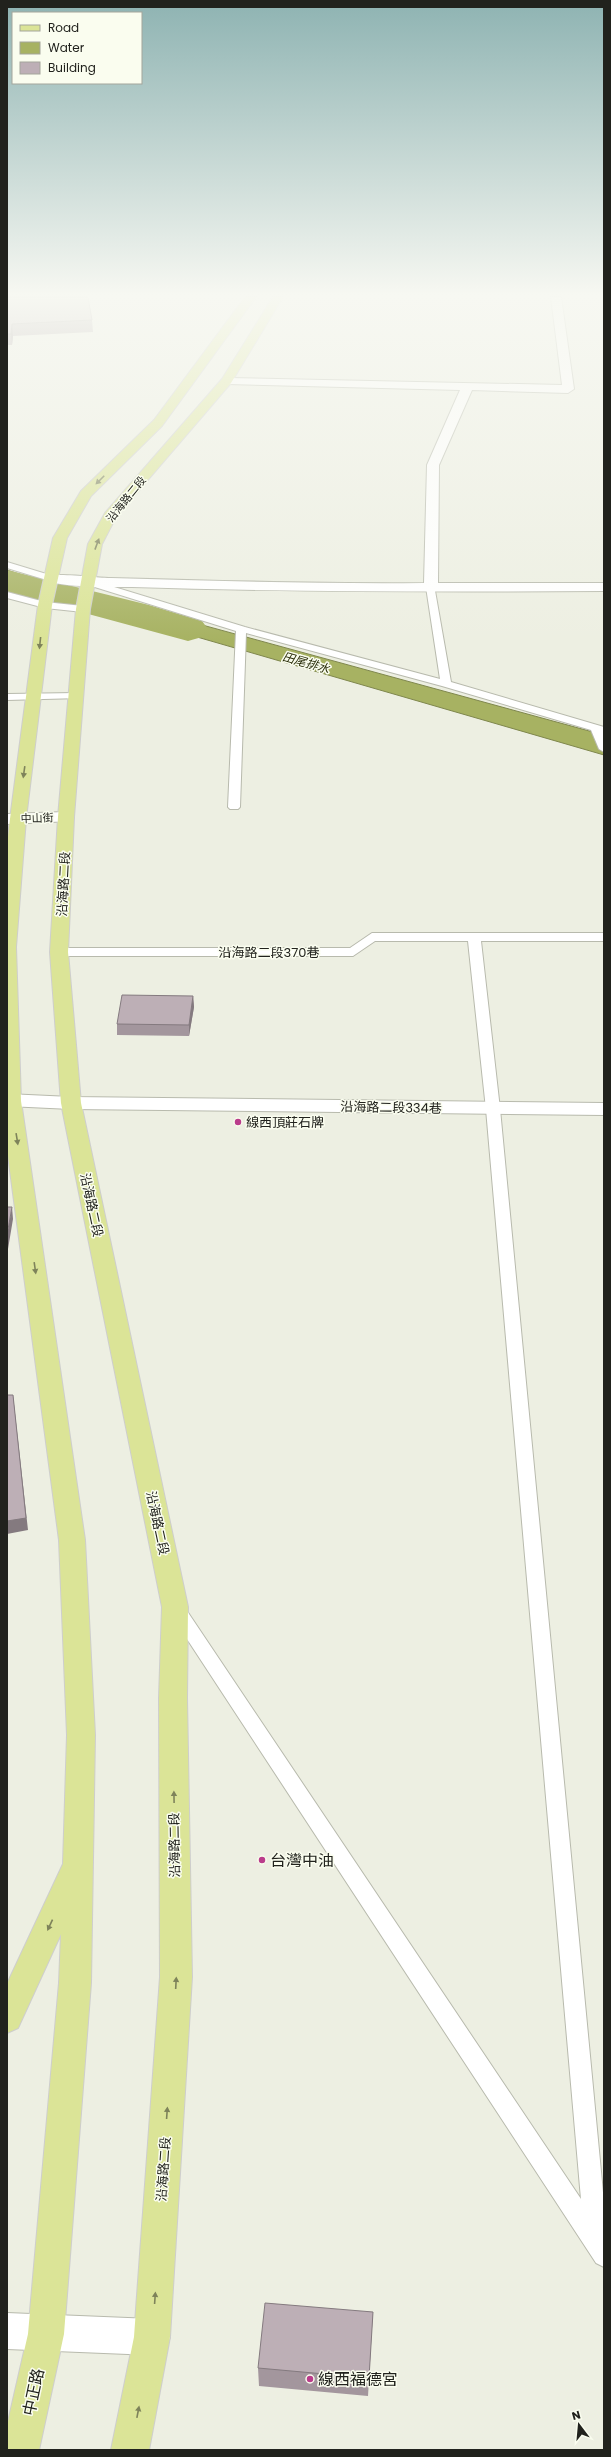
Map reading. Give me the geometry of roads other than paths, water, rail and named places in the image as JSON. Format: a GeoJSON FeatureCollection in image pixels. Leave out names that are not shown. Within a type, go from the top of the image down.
{"type":"FeatureCollection","features":[{"type":"Feature","properties":{"kind":"main road"},"geometry":{"type":"LineString","coordinates":[[46,2334],[75,1983],[82,1735],[72,1540],[9,1100],[7,947],[13,819],[34,697],[45,605],[60,538],[86,494],[158,423],[166,412]]}},
{"type":"Feature","properties":{"kind":"main road","name":"沿海路二段"},"geometry":{"type":"LineString","coordinates":[[152,2337],[176,1977],[173,1698],[175,1607],[71,1103],[59,952],[66,817],[84,609],[95,544],[110,516],[201,412]]}},
{"type":"Feature","properties":{"kind":"main road"},"geometry":{"type":"LineString","coordinates":[[7,2018],[78,1864]]}},
{"type":"Feature","properties":{"kind":"main road","name":"中正路"},"geometry":{"type":"LineString","coordinates":[[20,2450],[46,2334]]}},
{"type":"Feature","properties":{"kind":"main road"},"geometry":{"type":"LineString","coordinates":[[130,2450],[152,2337]]}},
{"type":"Feature","properties":{"kind":"street"},"geometry":{"type":"LineString","coordinates":[[431,588],[433,466],[457,412]]}},
{"type":"Feature","properties":{"kind":"street"},"geometry":{"type":"LineString","coordinates":[[50,578],[88,582],[312,588],[604,587]]}},
{"type":"Feature","properties":{"kind":"street","name":"中山街"},"geometry":{"type":"LineString","coordinates":[[13,819],[66,817]]}},
{"type":"Feature","properties":{"kind":"street","name":"沿海路二段334巷"},"geometry":{"type":"LineString","coordinates":[[9,1100],[71,1103],[493,1109],[604,1109]]}},
{"type":"Feature","properties":{"kind":"street"},"geometry":{"type":"LineString","coordinates":[[7,2331],[46,2334],[152,2337]]}},
{"type":"Feature","properties":{"kind":"lane"},"geometry":{"type":"LineString","coordinates":[[7,565],[50,578]]}},
{"type":"Feature","properties":{"kind":"lane"},"geometry":{"type":"LineString","coordinates":[[88,582],[240,633],[446,684],[601,737]]}},
{"type":"Feature","properties":{"kind":"lane"},"geometry":{"type":"LineString","coordinates":[[431,588],[446,684]]}},
{"type":"Feature","properties":{"kind":"lane"},"geometry":{"type":"LineString","coordinates":[[7,595],[45,605],[84,609]]}},
{"type":"Feature","properties":{"kind":"lane"},"geometry":{"type":"LineString","coordinates":[[234,806],[240,633]]}},
{"type":"Feature","properties":{"kind":"lane"},"geometry":{"type":"LineString","coordinates":[[7,697],[77,696]]}},
{"type":"Feature","properties":{"kind":"lane"},"geometry":{"type":"LineString","coordinates":[[474,937],[493,1109],[600,2248]]}},
{"type":"Feature","properties":{"kind":"lane","name":"沿海路二段370巷"},"geometry":{"type":"LineString","coordinates":[[59,952],[353,952],[372,938],[604,937]]}},
{"type":"Feature","properties":{"kind":"lane"},"geometry":{"type":"LineString","coordinates":[[175,1607],[600,2248]]}},
{"type":"Feature","properties":{"kind":"water"},"geometry":{"type":"Polygon","coordinates":[[[7,570],[25,576],[22,592],[7,588],[7,570]]]}},
{"type":"Feature","properties":{"kind":"water"},"geometry":{"type":"Polygon","coordinates":[[[111,600],[604,735],[604,755],[166,628],[108,614],[111,600]]]}},
{"type":"Feature","properties":{"kind":"waterway","name":"田尾排水"},"geometry":{"type":"LineString","coordinates":[[7,581],[135,613],[188,629]]}},
{"type":"Feature","properties":{"kind":"place","name":"線西頂莊石牌"},"geometry":{"type":"Point","coordinates":[238,1122]}},
{"type":"Feature","properties":{"kind":"place","name":"台灣中油"},"geometry":{"type":"Point","coordinates":[262,1860]}},
{"type":"Feature","properties":{"kind":"place","name":"線西福德宮"},"geometry":{"type":"Point","coordinates":[310,2379]}}]}
